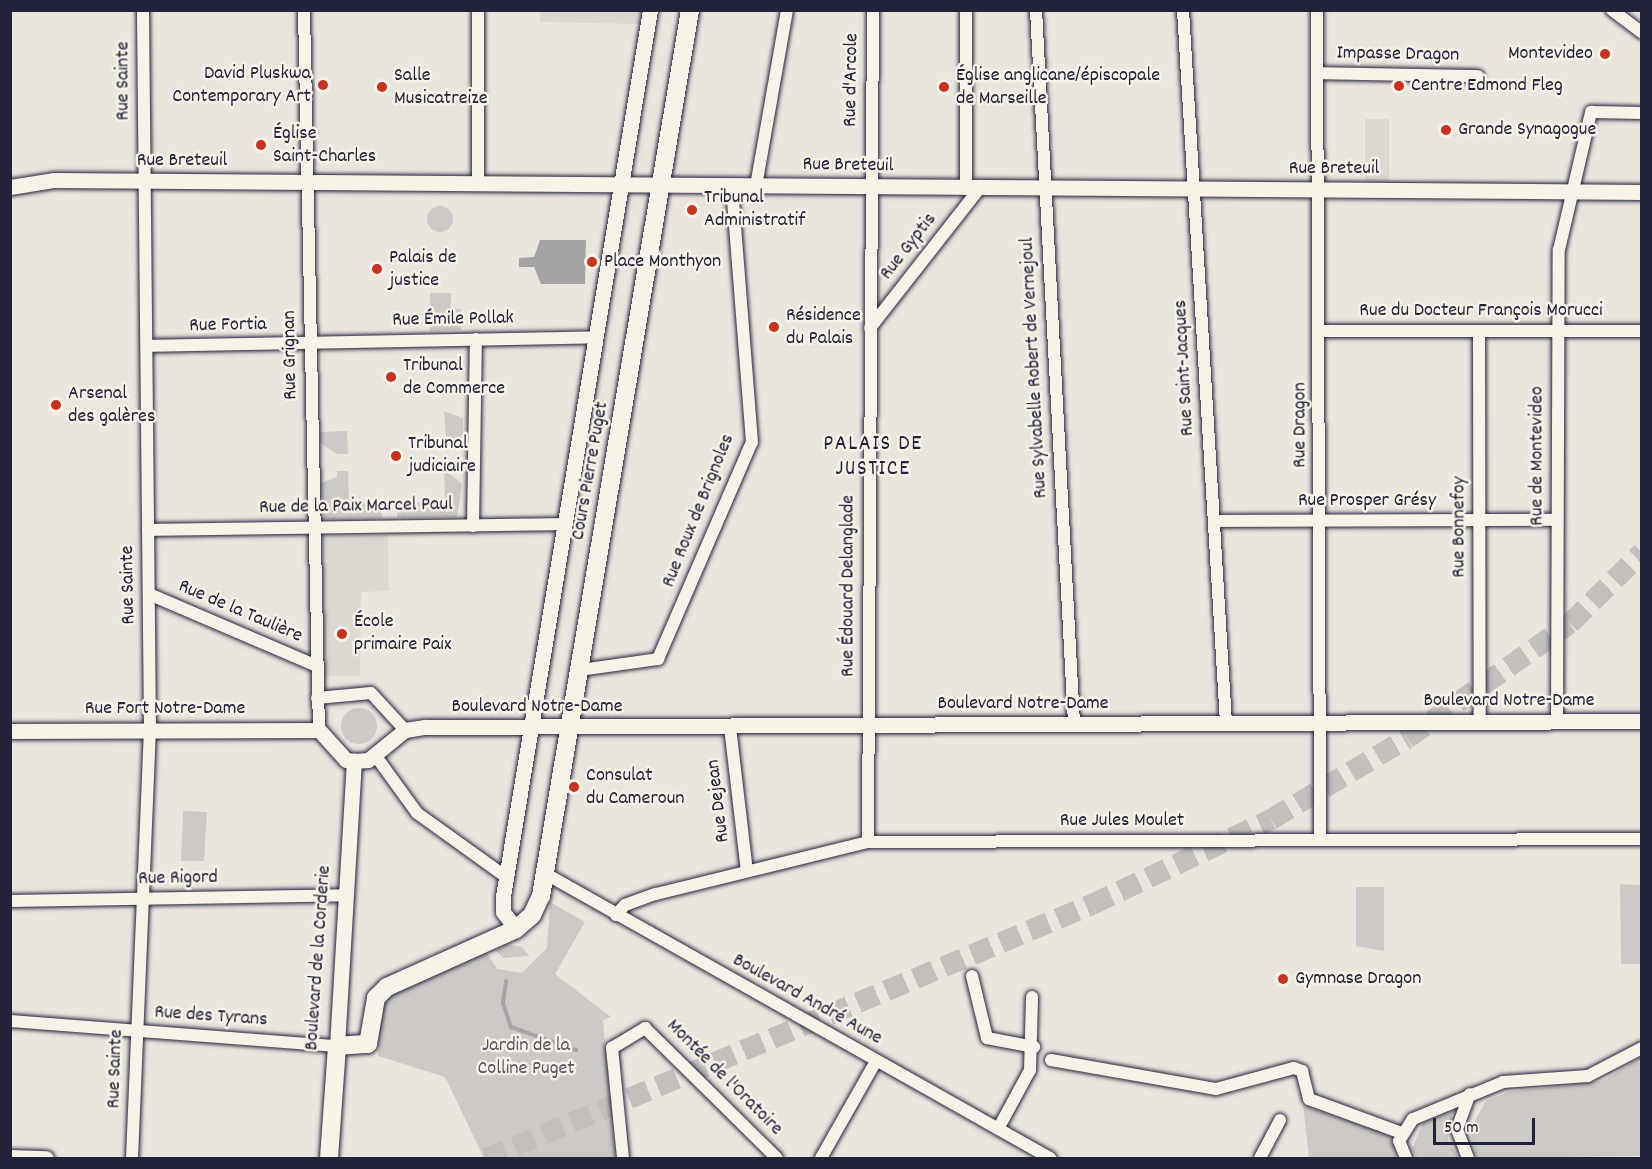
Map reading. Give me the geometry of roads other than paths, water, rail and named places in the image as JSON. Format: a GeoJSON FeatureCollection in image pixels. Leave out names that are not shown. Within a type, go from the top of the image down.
{"type":"FeatureCollection","features":[{"type":"Feature","properties":{"kind":"main road","name":"Cours Pierre Puget"},"geometry":{"type":"LineString","coordinates":[[337,1046],[368,1044],[376,998],[387,987],[516,929],[537,907],[546,874],[690,10]]}},
{"type":"Feature","properties":{"kind":"main road","name":"Boulevard de la Corderie"},"geometry":{"type":"LineString","coordinates":[[329,1158],[337,1046]]}},
{"type":"Feature","properties":{"kind":"street","name":"Rue Sainte"},"geometry":{"type":"LineString","coordinates":[[132,1158],[148,730],[149,594],[143,10]]}},
{"type":"Feature","properties":{"kind":"street","name":"Rue Grignan"},"geometry":{"type":"LineString","coordinates":[[304,10],[315,665],[319,730]]}},
{"type":"Feature","properties":{"kind":"street"},"geometry":{"type":"LineString","coordinates":[[478,10],[478,183]]}},
{"type":"Feature","properties":{"kind":"street","name":"Cours Pierre Puget"},"geometry":{"type":"LineString","coordinates":[[516,929],[503,912],[506,877],[650,10]]}},
{"type":"Feature","properties":{"kind":"street"},"geometry":{"type":"LineString","coordinates":[[756,186],[787,10]]}},
{"type":"Feature","properties":{"kind":"street","name":"Rue d'Arcole"},"geometry":{"type":"LineString","coordinates":[[870,187],[873,10]]}},
{"type":"Feature","properties":{"kind":"street"},"geometry":{"type":"LineString","coordinates":[[966,10],[972,189]]}},
{"type":"Feature","properties":{"kind":"street","name":"Rue Sylvabelle Robert de Vernejoul"},"geometry":{"type":"LineString","coordinates":[[1036,10],[1074,724]]}},
{"type":"Feature","properties":{"kind":"street","name":"Rue Saint-Jacques"},"geometry":{"type":"LineString","coordinates":[[1183,10],[1226,723]]}},
{"type":"Feature","properties":{"kind":"street","name":"Rue Dragon"},"geometry":{"type":"LineString","coordinates":[[1317,10],[1320,331],[1320,840]]}},
{"type":"Feature","properties":{"kind":"street"},"geometry":{"type":"LineString","coordinates":[[1612,10],[1641,33]]}},
{"type":"Feature","properties":{"kind":"street","name":"Impasse Dragon"},"geometry":{"type":"LineString","coordinates":[[1317,73],[1478,76]]}},
{"type":"Feature","properties":{"kind":"street","name":"Rue de Montevideo"},"geometry":{"type":"LineString","coordinates":[[1557,722],[1559,250],[1591,112],[1641,113]]}},
{"type":"Feature","properties":{"kind":"street","name":"Rue Breteuil"},"geometry":{"type":"LineString","coordinates":[[10,187],[54,180],[972,189],[1641,192]]}},
{"type":"Feature","properties":{"kind":"street","name":"Rue Roux de Brignoles"},"geometry":{"type":"LineString","coordinates":[[580,670],[658,659],[752,441],[732,186]]}},
{"type":"Feature","properties":{"kind":"street","name":"Rue Édouard Delanglade"},"geometry":{"type":"LineString","coordinates":[[868,842],[870,187]]}},
{"type":"Feature","properties":{"kind":"street","name":"Rue Gyptis"},"geometry":{"type":"LineString","coordinates":[[870,328],[972,189]]}},
{"type":"Feature","properties":{"kind":"street","name":"Rue du Docteur François Morucci"},"geometry":{"type":"LineString","coordinates":[[1320,331],[1641,331]]}},
{"type":"Feature","properties":{"kind":"street","name":"Rue Bonnefoy"},"geometry":{"type":"LineString","coordinates":[[1479,331],[1480,722]]}},
{"type":"Feature","properties":{"kind":"street","name":"Rue Émile Pollak"},"geometry":{"type":"LineString","coordinates":[[310,343],[596,337]]}},
{"type":"Feature","properties":{"kind":"street"},"geometry":{"type":"LineString","coordinates":[[473,526],[476,339]]}},
{"type":"Feature","properties":{"kind":"street","name":"Rue Fortia"},"geometry":{"type":"LineString","coordinates":[[147,346],[310,343]]}},
{"type":"Feature","properties":{"kind":"street","name":"Rue Prosper Grésy"},"geometry":{"type":"LineString","coordinates":[[1214,522],[1557,519]]}},
{"type":"Feature","properties":{"kind":"street","name":"Rue de la Paix Marcel Paul"},"geometry":{"type":"LineString","coordinates":[[148,530],[564,524]]}},
{"type":"Feature","properties":{"kind":"street","name":"Rue de la Taulière"},"geometry":{"type":"LineString","coordinates":[[149,594],[315,665]]}},
{"type":"Feature","properties":{"kind":"street"},"geometry":{"type":"LineString","coordinates":[[317,698],[370,693],[405,730],[375,755],[354,760],[346,760],[319,730]]}},
{"type":"Feature","properties":{"kind":"street","name":"Boulevard Notre-Dame"},"geometry":{"type":"LineString","coordinates":[[405,730],[1641,721]]}},
{"type":"Feature","properties":{"kind":"street","name":"Rue Dejean"},"geometry":{"type":"LineString","coordinates":[[730,727],[747,871]]}},
{"type":"Feature","properties":{"kind":"street","name":"Rue Fort Notre-Dame"},"geometry":{"type":"LineString","coordinates":[[10,730],[319,730]]}},
{"type":"Feature","properties":{"kind":"street"},"geometry":{"type":"LineString","coordinates":[[375,755],[417,813],[506,877]]}},
{"type":"Feature","properties":{"kind":"street","name":"Boulevard de la Corderie"},"geometry":{"type":"LineString","coordinates":[[337,1046],[354,760]]}},
{"type":"Feature","properties":{"kind":"street","name":"Rue Jules Moulet"},"geometry":{"type":"LineString","coordinates":[[616,915],[637,899],[868,842],[1641,839]]}},
{"type":"Feature","properties":{"kind":"street","name":"Boulevard André Aune"},"geometry":{"type":"LineString","coordinates":[[546,874],[1048,1158]]}},
{"type":"Feature","properties":{"kind":"street","name":"Rue Rigord"},"geometry":{"type":"LineString","coordinates":[[10,901],[346,895]]}},
{"type":"Feature","properties":{"kind":"street"},"geometry":{"type":"LineString","coordinates":[[972,976],[987,1038],[1034,1047]]}},
{"type":"Feature","properties":{"kind":"street"},"geometry":{"type":"LineString","coordinates":[[998,1130],[1030,1070],[1034,1047],[1032,997]]}},
{"type":"Feature","properties":{"kind":"street","name":"Rue des Tyrans"},"geometry":{"type":"LineString","coordinates":[[10,1021],[337,1046]]}},
{"type":"Feature","properties":{"kind":"street","name":"Montée de l'Oratoire"},"geometry":{"type":"LineString","coordinates":[[623,1158],[612,1048],[645,1028],[650,1030],[777,1158]]}},
{"type":"Feature","properties":{"kind":"street"},"geometry":{"type":"LineString","coordinates":[[1406,1158],[1402,1133],[1413,1119],[1503,1082],[1588,1076],[1641,1048]]}},
{"type":"Feature","properties":{"kind":"street"},"geometry":{"type":"LineString","coordinates":[[1051,1060],[1216,1089],[1294,1068],[1302,1071],[1309,1099],[1402,1133]]}},
{"type":"Feature","properties":{"kind":"street"},"geometry":{"type":"LineString","coordinates":[[821,1158],[876,1061]]}},
{"type":"Feature","properties":{"kind":"street"},"geometry":{"type":"LineString","coordinates":[[1468,1158],[1457,1129],[1470,1094]]}},
{"type":"Feature","properties":{"kind":"street"},"geometry":{"type":"LineString","coordinates":[[1260,1158],[1280,1120]]}},
{"type":"Feature","properties":{"kind":"street"},"geometry":{"type":"LineString","coordinates":[[10,1157],[46,1158]]}},
{"type":"Feature","properties":{"kind":"waterway"},"geometry":{"type":"LineString","coordinates":[[506,981],[503,1003],[511,1027],[576,1050]]}},
{"type":"Feature","properties":{"kind":"tunnel"},"geometry":{"type":"LineString","coordinates":[[486,1158],[1092,904],[1271,819],[1407,738],[1570,623],[1642,552]]}},
{"type":"Feature","properties":{"kind":"place","name":"Montevideo"},"geometry":{"type":"Point","coordinates":[1605,54]}},
{"type":"Feature","properties":{"kind":"place","name":"David Pluskwa Contemporary Art"},"geometry":{"type":"Point","coordinates":[323,85]}},
{"type":"Feature","properties":{"kind":"place","name":"Centre Edmond Fleg"},"geometry":{"type":"Point","coordinates":[1399,86]}},
{"type":"Feature","properties":{"kind":"place","name":"Salle Musicatreize"},"geometry":{"type":"Point","coordinates":[382,87]}},
{"type":"Feature","properties":{"kind":"place","name":"Église anglicane/épiscopale de Marseille"},"geometry":{"type":"Point","coordinates":[944,87]}},
{"type":"Feature","properties":{"kind":"place","name":"Grande Synagogue"},"geometry":{"type":"Point","coordinates":[1446,130]}},
{"type":"Feature","properties":{"kind":"place","name":"Église Saint-Charles"},"geometry":{"type":"Point","coordinates":[261,145]}},
{"type":"Feature","properties":{"kind":"place","name":"Tribunal Administratif"},"geometry":{"type":"Point","coordinates":[692,210]}},
{"type":"Feature","properties":{"kind":"place","name":"Place Monthyon"},"geometry":{"type":"Point","coordinates":[592,262]}},
{"type":"Feature","properties":{"kind":"place","name":"Palais de justice"},"geometry":{"type":"Point","coordinates":[377,269]}},
{"type":"Feature","properties":{"kind":"place","name":"Résidence du Palais"},"geometry":{"type":"Point","coordinates":[774,327]}},
{"type":"Feature","properties":{"kind":"place","name":"Tribunal de Commerce"},"geometry":{"type":"Point","coordinates":[391,377]}},
{"type":"Feature","properties":{"kind":"place","name":"Arsenal des galères"},"geometry":{"type":"Point","coordinates":[56,405]}},
{"type":"Feature","properties":{"kind":"place","name":"Tribunal judiciaire"},"geometry":{"type":"Point","coordinates":[396,456]}},
{"type":"Feature","properties":{"kind":"place","name":"École primaire Paix"},"geometry":{"type":"Point","coordinates":[342,634]}},
{"type":"Feature","properties":{"kind":"place","name":"Consulat du Cameroun"},"geometry":{"type":"Point","coordinates":[574,787]}},
{"type":"Feature","properties":{"kind":"place","name":"Gymnase Dragon"},"geometry":{"type":"Point","coordinates":[1283,979]}},
{"type":"Feature","properties":{"kind":"district","name":"PALAIS DE JUSTICE"},"geometry":{"type":"Point","coordinates":[873,456]}},
{"type":"Feature","properties":{"kind":"park label","name":"Jardin de la Colline Puget"},"geometry":{"type":"Point","coordinates":[526,1058]}}]}
